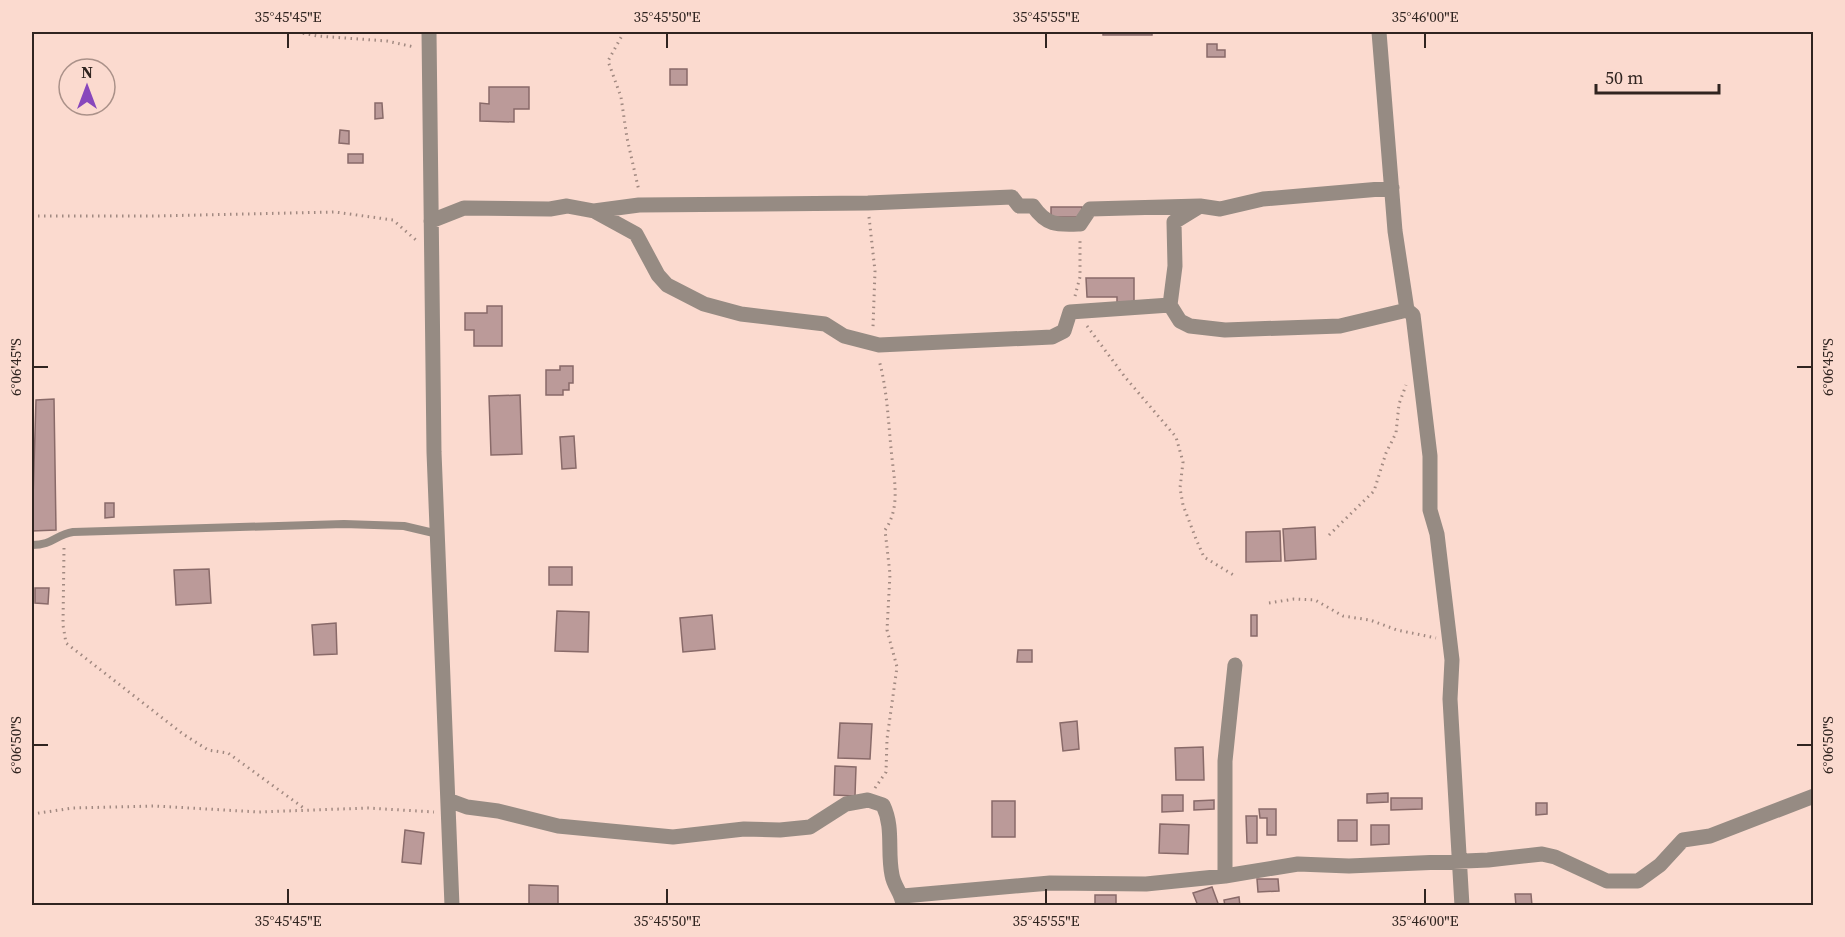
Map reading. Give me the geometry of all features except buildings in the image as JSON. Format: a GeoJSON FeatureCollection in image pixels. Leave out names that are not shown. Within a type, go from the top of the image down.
{"type":"FeatureCollection","features":[{"type":"Feature","properties":{"kind":"street"},"geometry":{"type":"LineString","coordinates":[[429,32],[434,452],[446,702],[444,733],[452,906]]}},
{"type":"Feature","properties":{"kind":"street"},"geometry":{"type":"LineString","coordinates":[[1379,32],[1399,266],[1407,310],[1413,315],[1430,456],[1429,501],[1437,534],[1450,640],[1450,699],[1462,906]]}},
{"type":"Feature","properties":{"kind":"street"},"geometry":{"type":"LineString","coordinates":[[431,221],[464,208],[550,209],[567,206],[594,211],[639,205],[868,204],[1012,198],[1019,207],[1033,207],[1048,223],[1056,226],[1080,224],[1090,210],[1200,207],[1220,209],[1263,199],[1392,188]]}},
{"type":"Feature","properties":{"kind":"street"},"geometry":{"type":"LineString","coordinates":[[1200,207],[1174,222],[1175,266],[1170,304],[1180,321],[1190,326],[1225,330],[1340,326],[1407,310]]}},
{"type":"Feature","properties":{"kind":"street"},"geometry":{"type":"LineString","coordinates":[[594,211],[636,234],[658,275],[677,291],[704,304],[741,314],[825,324],[844,336],[873,344],[892,346],[1052,337],[1064,331],[1070,312],[1170,304]]}},
{"type":"Feature","properties":{"kind":"street"},"geometry":{"type":"LineString","coordinates":[[1225,876],[1225,761],[1235,665]]}},
{"type":"Feature","properties":{"kind":"street"},"geometry":{"type":"LineString","coordinates":[[448,807],[498,811],[558,826],[673,837],[744,829],[780,830],[810,827],[846,804],[868,800],[884,805],[890,818],[891,871],[894,884],[903,901],[1050,883],[1146,884],[1225,876],[1299,864],[1349,866],[1488,860],[1542,854],[1555,856],[1607,880],[1638,880],[1660,865],[1683,840],[1710,836],[1814,796]]}},
{"type":"Feature","properties":{"kind":"lane"},"geometry":{"type":"LineString","coordinates":[[32,545],[48,544],[65,533],[344,524],[398,525],[438,534]]}},
{"type":"Feature","properties":{"kind":"path"},"geometry":{"type":"LineString","coordinates":[[297,32],[316,36],[387,41],[430,51]]}},
{"type":"Feature","properties":{"kind":"path"},"geometry":{"type":"LineString","coordinates":[[624,32],[608,61],[621,97],[627,138],[639,186],[639,205]]}},
{"type":"Feature","properties":{"kind":"path"},"geometry":{"type":"LineString","coordinates":[[868,204],[875,271],[873,344]]}},
{"type":"Feature","properties":{"kind":"path"},"geometry":{"type":"LineString","coordinates":[[32,216],[335,212],[393,220],[432,255]]}},
{"type":"Feature","properties":{"kind":"path"},"geometry":{"type":"LineString","coordinates":[[1080,224],[1080,277],[1070,312],[1081,319],[1094,333],[1125,377],[1176,437],[1183,462],[1180,488],[1183,505],[1196,539],[1204,557],[1235,576]]}},
{"type":"Feature","properties":{"kind":"path"},"geometry":{"type":"LineString","coordinates":[[868,800],[886,772],[887,739],[897,667],[887,630],[890,574],[885,530],[891,522],[896,490],[886,384],[873,340],[873,344]]}},
{"type":"Feature","properties":{"kind":"path"},"geometry":{"type":"LineString","coordinates":[[1329,535],[1374,491],[1386,453],[1396,433],[1399,404],[1408,376]]}},
{"type":"Feature","properties":{"kind":"path"},"geometry":{"type":"LineString","coordinates":[[65,533],[63,625],[66,643],[183,734],[208,750],[228,753],[307,810]]}},
{"type":"Feature","properties":{"kind":"path"},"geometry":{"type":"LineString","coordinates":[[1269,603],[1300,599],[1315,600],[1343,616],[1361,618],[1406,632],[1450,640]]}},
{"type":"Feature","properties":{"kind":"path"},"geometry":{"type":"LineString","coordinates":[[32,814],[73,808],[155,806],[239,812],[448,807]]}}]}
